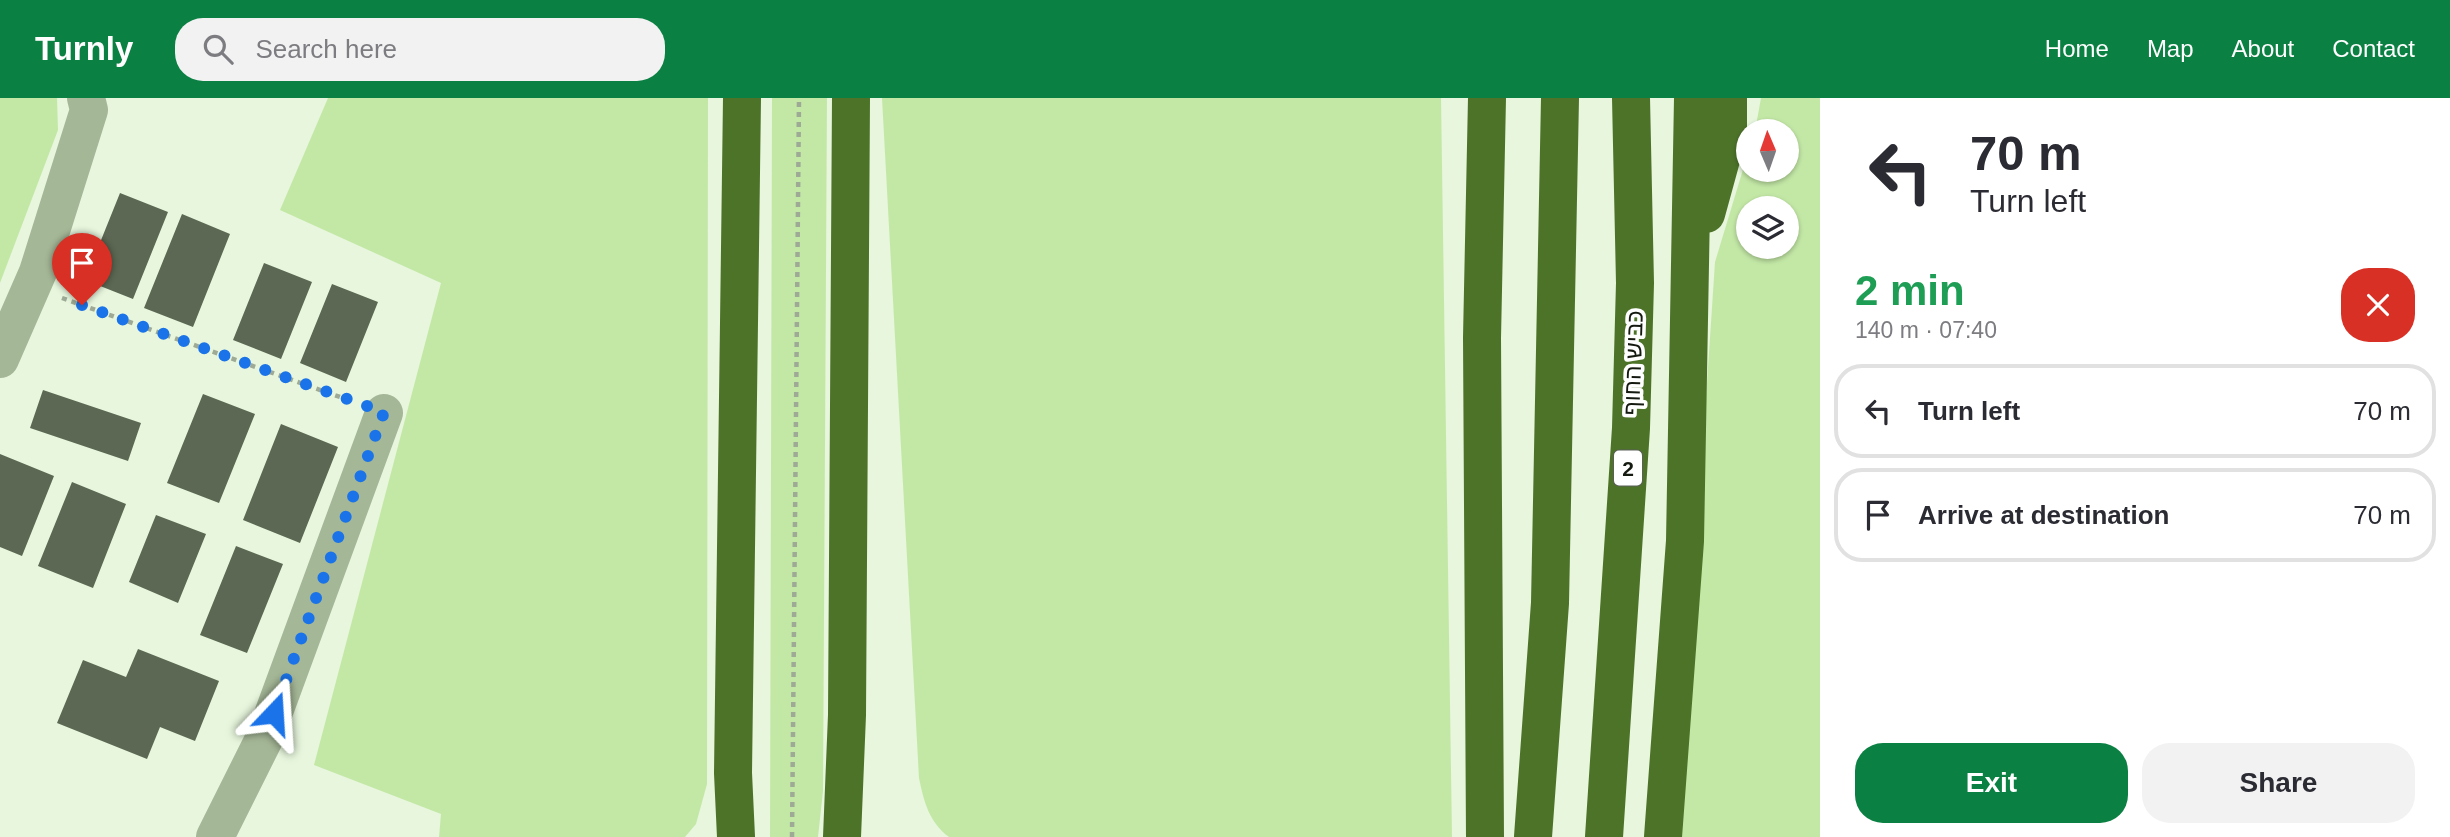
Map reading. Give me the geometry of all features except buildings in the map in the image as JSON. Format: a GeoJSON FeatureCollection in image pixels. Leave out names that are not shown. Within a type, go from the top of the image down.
{"type":"FeatureCollection","features":[{"type":"Feature","properties":{"kind":"highway"},"geometry":{"type":"LineString","coordinates":[[736,837],[733,773],[742,98]]}},
{"type":"Feature","properties":{"kind":"highway"},"geometry":{"type":"LineString","coordinates":[[842,837],[847,715],[851,98]]}},
{"type":"Feature","properties":{"kind":"highway"},"geometry":{"type":"LineString","coordinates":[[1465,98],[1482,338]]}},
{"type":"Feature","properties":{"kind":"highway"},"geometry":{"type":"LineString","coordinates":[[1485,837],[1482,338],[1487,98]]}},
{"type":"Feature","properties":{"kind":"highway"},"geometry":{"type":"LineString","coordinates":[[1533,837],[1550,603],[1560,98]]}},
{"type":"Feature","properties":{"kind":"highway","name":"כביש החוף"},"geometry":{"type":"LineString","coordinates":[[1604,837],[1631,428],[1635,283],[1631,98]]}},
{"type":"Feature","properties":{"kind":"highway"},"geometry":{"type":"LineString","coordinates":[[1663,837],[1685,541],[1693,98]]}},
{"type":"Feature","properties":{"kind":"highway"},"geometry":{"type":"LineString","coordinates":[[1691,267],[1728,134],[1728,98]]}},
{"type":"Feature","properties":{"kind":"highway"},"geometry":{"type":"LineString","coordinates":[[847,715],[860,820],[865,837]]}},
{"type":"Feature","properties":{"kind":"highway"},"geometry":{"type":"LineString","coordinates":[[718,837],[733,773]]}},
{"type":"Feature","properties":{"kind":"street"},"geometry":{"type":"LineString","coordinates":[[0,359],[31,287],[89,110],[86,98]]}},
{"type":"Feature","properties":{"kind":"street"},"geometry":{"type":"LineString","coordinates":[[215,837],[264,738],[384,412]]}},
{"type":"Feature","properties":{"kind":"path"},"geometry":{"type":"LineString","coordinates":[[792,837],[799,98]]}},
{"type":"Feature","properties":{"kind":"path"},"geometry":{"type":"LineString","coordinates":[[31,287],[384,412]]}},
{"type":"Feature","properties":{"kind":"green space"},"geometry":{"type":"Polygon","coordinates":[[[0,98],[57,98],[58,130],[0,283],[0,98]]]}},
{"type":"Feature","properties":{"kind":"green space"},"geometry":{"type":"Polygon","coordinates":[[[328,98],[708,98],[707,784],[696,824],[685,837],[439,837],[441,814],[314,765],[441,283],[280,210],[328,98]]]}},
{"type":"Feature","properties":{"kind":"green space"},"geometry":{"type":"Polygon","coordinates":[[[772,98],[827,98],[823,791],[818,837],[770,837],[772,98]]]}},
{"type":"Feature","properties":{"kind":"green space"},"geometry":{"type":"Polygon","coordinates":[[[882,98],[1441,98],[1452,837],[949,837],[937,825],[925,803],[919,778],[882,98]]]}},
{"type":"Feature","properties":{"kind":"green space"},"geometry":{"type":"Polygon","coordinates":[[[1761,98],[1820,98],[1820,837],[1677,837],[1715,262],[1739,182],[1799,182],[1799,119],[1757,119],[1761,98]]]}},
{"type":"Feature","properties":{"kind":"route"},"geometry":{"type":"LineString","coordinates":[[82,305],[384,412],[274,713]]}}]}
